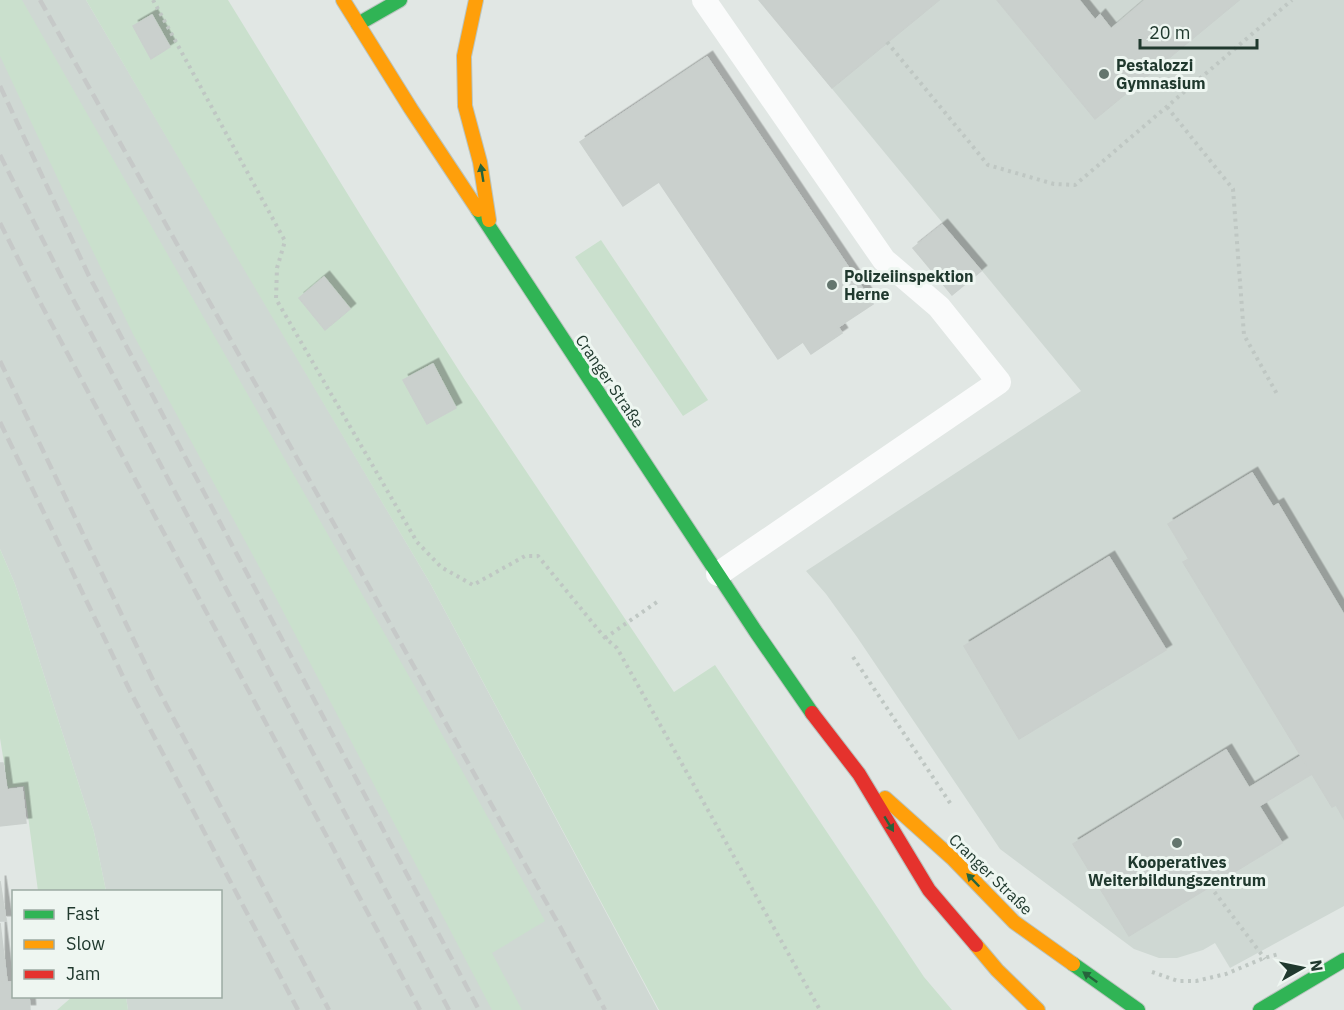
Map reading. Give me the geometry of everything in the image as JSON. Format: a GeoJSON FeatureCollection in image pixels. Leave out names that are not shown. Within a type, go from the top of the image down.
{"type":"FeatureCollection","features":[{"type":"Feature","properties":{"kind":"street","name":"Cranger Straße"},"geometry":{"type":"LineString","coordinates":[[343,0],[491,231],[718,574],[800,697],[859,774],[929,890],[997,970],[1038,1010]]}},
{"type":"Feature","properties":{"kind":"street"},"geometry":{"type":"LineString","coordinates":[[358,24],[400,0]]}},
{"type":"Feature","properties":{"kind":"street"},"geometry":{"type":"LineString","coordinates":[[476,0],[464,56],[465,106],[480,162],[491,231]]}},
{"type":"Feature","properties":{"kind":"street","name":"Cranger Straße"},"geometry":{"type":"LineString","coordinates":[[859,774],[952,858],[1014,922],[1138,1010]]}},
{"type":"Feature","properties":{"kind":"street"},"geometry":{"type":"LineString","coordinates":[[1260,1010],[1344,960]]}},
{"type":"Feature","properties":{"kind":"street"},"geometry":{"type":"LineString","coordinates":[[997,970],[1006,999]]}},
{"type":"Feature","properties":{"kind":"lane"},"geometry":{"type":"LineString","coordinates":[[704,0],[884,260],[939,308],[999,382],[718,574]]}},
{"type":"Feature","properties":{"kind":"path"},"geometry":{"type":"LineString","coordinates":[[153,0],[285,241],[277,268],[276,299],[417,542],[441,567],[473,585],[525,556],[538,556],[605,638],[617,648],[820,1010]]}},
{"type":"Feature","properties":{"kind":"path"},"geometry":{"type":"LineString","coordinates":[[887,42],[988,165],[1054,184],[1076,185],[1292,0]]}},
{"type":"Feature","properties":{"kind":"path"},"geometry":{"type":"LineString","coordinates":[[1167,107],[1233,189],[1244,335],[1277,394]]}},
{"type":"Feature","properties":{"kind":"path"},"geometry":{"type":"LineString","coordinates":[[605,638],[657,602]]}},
{"type":"Feature","properties":{"kind":"path"},"geometry":{"type":"LineString","coordinates":[[853,657],[958,815]]}},
{"type":"Feature","properties":{"kind":"path"},"geometry":{"type":"LineString","coordinates":[[1151,971],[1178,981],[1196,981],[1226,974],[1264,958],[1210,886]]}},
{"type":"Feature","properties":{"kind":"shaded area"},"geometry":{"type":"Polygon","coordinates":[[[0,0],[86,0],[430,583],[658,1010],[128,1010],[126,998],[222,998],[222,890],[106,890],[94,832],[15,584],[0,549],[0,0]]]}},
{"type":"Feature","properties":{"kind":"shaded area"},"geometry":{"type":"Polygon","coordinates":[[[759,0],[1344,0],[1344,906],[1230,968],[1215,943],[1203,950],[1177,958],[1159,958],[1134,949],[1000,849],[857,637],[806,571],[1081,391],[759,0]]]}},
{"type":"Feature","properties":{"kind":"green space"},"geometry":{"type":"Polygon","coordinates":[[[0,0],[22,0],[434,720],[545,921],[492,953],[522,1010],[492,1010],[275,596],[133,334],[0,56],[0,0]]]}},
{"type":"Feature","properties":{"kind":"green space"},"geometry":{"type":"Polygon","coordinates":[[[86,0],[228,0],[465,380],[674,692],[715,665],[924,977],[952,1010],[659,1010],[430,583],[86,0]]]}},
{"type":"Feature","properties":{"kind":"green space"},"geometry":{"type":"Polygon","coordinates":[[[601,240],[708,400],[683,416],[575,257],[601,240]]]}},
{"type":"Feature","properties":{"kind":"green space"},"geometry":{"type":"Polygon","coordinates":[[[0,549],[15,584],[94,832],[106,890],[38,890],[24,786],[8,788],[0,738],[0,549]]]}},
{"type":"Feature","properties":{"kind":"green space"},"geometry":{"type":"Polygon","coordinates":[[[71,998],[126,998],[128,1010],[57,1010],[71,998]]]}},
{"type":"Feature","properties":{"kind":"building"},"geometry":{"type":"Polygon","coordinates":[[[759,0],[939,0],[832,88],[759,0]]]}},
{"type":"Feature","properties":{"kind":"building","name":"Pestalozzi Gymnasium"},"geometry":{"type":"Polygon","coordinates":[[[997,0],[1079,0],[1095,20],[1100,15],[1111,29],[1145,0],[1239,0],[1095,119],[997,0]]]}},
{"type":"Feature","properties":{"kind":"building"},"geometry":{"type":"Polygon","coordinates":[[[152,15],[170,47],[151,59],[133,26],[152,15]]]}},
{"type":"Feature","properties":{"kind":"building"},"geometry":{"type":"Polygon","coordinates":[[[707,57],[873,304],[838,327],[842,333],[811,354],[803,342],[778,359],[659,182],[623,206],[580,142],[707,57]]]}},
{"type":"Feature","properties":{"kind":"building"},"geometry":{"type":"Polygon","coordinates":[[[942,225],[981,271],[952,295],[913,248],[942,225]]]}},
{"type":"Feature","properties":{"kind":"building"},"geometry":{"type":"Polygon","coordinates":[[[324,277],[350,309],[325,330],[299,298],[324,277]]]}},
{"type":"Feature","properties":{"kind":"building"},"geometry":{"type":"Polygon","coordinates":[[[433,364],[456,408],[427,424],[403,380],[433,364]]]}},
{"type":"Feature","properties":{"kind":"building"},"geometry":{"type":"Polygon","coordinates":[[[1252,473],[1273,507],[1278,504],[1344,615],[1344,819],[1336,805],[1332,807],[1183,562],[1189,559],[1168,524],[1252,473]]]}},
{"type":"Feature","properties":{"kind":"building"},"geometry":{"type":"Polygon","coordinates":[[[1109,557],[1166,650],[1019,739],[964,646],[1109,557]]]}},
{"type":"Feature","properties":{"kind":"building","name":"Kooperatives Weiterbildungszentrum"},"geometry":{"type":"Polygon","coordinates":[[[1226,750],[1249,788],[1301,756],[1312,774],[1259,806],[1282,843],[1129,936],[1073,844],[1226,750]]]}},
{"type":"Feature","properties":{"kind":"building"},"geometry":{"type":"Polygon","coordinates":[[[0,763],[3,763],[7,791],[0,791],[0,763]]]}},
{"type":"Feature","properties":{"kind":"building"},"geometry":{"type":"Polygon","coordinates":[[[22,788],[26,823],[0,826],[0,791],[22,788]]]}},
{"type":"Feature","properties":{"kind":"building"},"geometry":{"type":"Polygon","coordinates":[[[0,881],[6,921],[0,921],[0,881]]]}},
{"type":"Feature","properties":{"kind":"building"},"geometry":{"type":"Polygon","coordinates":[[[0,923],[7,982],[0,983],[0,923]]]}},
{"type":"Feature","properties":{"kind":"building"},"geometry":{"type":"Polygon","coordinates":[[[12,982],[12,998],[29,998],[30,1010],[0,1010],[0,983],[12,982]]]}},
{"type":"Feature","properties":{"kind":"railway"},"geometry":{"type":"LineString","coordinates":[[40,0],[605,1010]]}},
{"type":"Feature","properties":{"kind":"railway"},"geometry":{"type":"LineString","coordinates":[[0,86],[89,276],[479,1010]]}},
{"type":"Feature","properties":{"kind":"railway"},"geometry":{"type":"LineString","coordinates":[[0,155],[66,286],[449,1010]]}},
{"type":"Feature","properties":{"kind":"railway"},"geometry":{"type":"LineString","coordinates":[[0,223],[42,306],[420,1010]]}},
{"type":"Feature","properties":{"kind":"railway"},"geometry":{"type":"LineString","coordinates":[[0,361],[153,680],[329,1010]]}},
{"type":"Feature","properties":{"kind":"railway"},"geometry":{"type":"LineString","coordinates":[[0,422],[130,691],[298,1010]]}},
{"type":"Feature","properties":{"kind":"traffic: fast"},"geometry":{"type":"LineString","coordinates":[[358,24],[400,0]]}},
{"type":"Feature","properties":{"kind":"traffic: fast"},"geometry":{"type":"LineString","coordinates":[[478,210],[756,632],[812,713]]}},
{"type":"Feature","properties":{"kind":"traffic: fast"},"geometry":{"type":"LineString","coordinates":[[1260,1010],[1344,960]]}},
{"type":"Feature","properties":{"kind":"traffic: fast"},"geometry":{"type":"LineString","coordinates":[[1073,964],[1138,1010]]}},
{"type":"Feature","properties":{"kind":"traffic: slow"},"geometry":{"type":"LineString","coordinates":[[343,0],[478,210]]}},
{"type":"Feature","properties":{"kind":"traffic: slow"},"geometry":{"type":"LineString","coordinates":[[476,0],[464,56],[465,106],[480,162],[489,220]]}},
{"type":"Feature","properties":{"kind":"traffic: slow"},"geometry":{"type":"LineString","coordinates":[[885,798],[952,858],[1014,922],[1073,964]]}},
{"type":"Feature","properties":{"kind":"traffic: slow"},"geometry":{"type":"LineString","coordinates":[[976,945],[997,970],[1038,1010]]}},
{"type":"Feature","properties":{"kind":"traffic: jam"},"geometry":{"type":"LineString","coordinates":[[812,713],[859,774],[929,890],[976,945]]}},
{"type":"Feature","properties":{"kind":"place","name":"Pestalozzi Gymnasium"},"geometry":{"type":"Point","coordinates":[1104,74]}},
{"type":"Feature","properties":{"kind":"place","name":"Polizeiinspektion Herne"},"geometry":{"type":"Point","coordinates":[832,285]}},
{"type":"Feature","properties":{"kind":"place","name":"Kooperatives Weiterbildungszentrum"},"geometry":{"type":"Point","coordinates":[1177,843]}}]}
